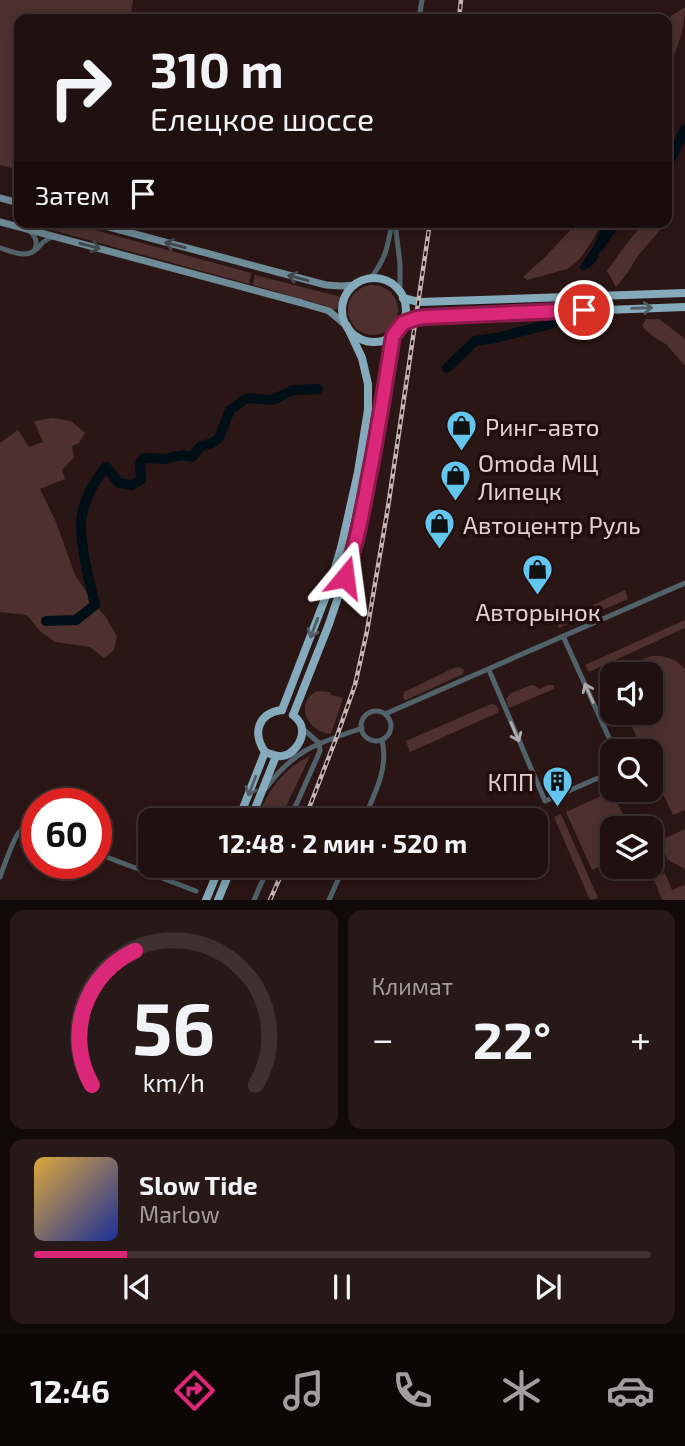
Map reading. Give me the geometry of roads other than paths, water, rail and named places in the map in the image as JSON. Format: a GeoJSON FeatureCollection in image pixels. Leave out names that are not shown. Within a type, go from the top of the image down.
{"type":"FeatureCollection","features":[{"type":"Feature","properties":{"kind":"main road"},"geometry":{"type":"LineString","coordinates":[[24,228],[330,311],[353,334],[369,341],[385,340],[393,336],[403,323],[406,310],[402,294]]}},
{"type":"Feature","properties":{"kind":"main road"},"geometry":{"type":"LineString","coordinates":[[112,228],[326,285],[355,285],[370,279],[384,280],[402,294],[419,302],[685,293]]}},
{"type":"Feature","properties":{"kind":"main road"},"geometry":{"type":"LineString","coordinates":[[282,710],[328,591],[358,472],[368,411],[368,384],[362,358],[342,312],[346,296],[355,285]]}},
{"type":"Feature","properties":{"kind":"main road"},"geometry":{"type":"LineString","coordinates":[[403,323],[437,316],[685,307]]}},
{"type":"Feature","properties":{"kind":"main road"},"geometry":{"type":"LineString","coordinates":[[293,715],[352,556],[377,436],[393,336]]}},
{"type":"Feature","properties":{"kind":"main road"},"geometry":{"type":"LineString","coordinates":[[282,710],[293,715],[303,729],[298,745],[288,755],[276,756],[265,752],[258,740],[259,725],[264,718],[270,713],[282,710]]}},
{"type":"Feature","properties":{"kind":"main road"},"geometry":{"type":"LineString","coordinates":[[244,808],[265,752]]}},
{"type":"Feature","properties":{"kind":"main road"},"geometry":{"type":"LineString","coordinates":[[255,808],[276,756]]}},
{"type":"Feature","properties":{"kind":"main road"},"geometry":{"type":"LineString","coordinates":[[206,900],[215,878]]}},
{"type":"Feature","properties":{"kind":"main road"},"geometry":{"type":"LineString","coordinates":[[218,900],[227,878]]}},
{"type":"Feature","properties":{"kind":"street"},"geometry":{"type":"LineString","coordinates":[[370,279],[383,261],[392,228]]}},
{"type":"Feature","properties":{"kind":"street"},"geometry":{"type":"LineString","coordinates":[[394,228],[402,294]]}},
{"type":"Feature","properties":{"kind":"street"},"geometry":{"type":"LineString","coordinates":[[28,229],[37,243],[34,252]]}},
{"type":"Feature","properties":{"kind":"street"},"geometry":{"type":"LineString","coordinates":[[0,248],[25,254],[34,252],[42,241],[55,237]]}},
{"type":"Feature","properties":{"kind":"street"},"geometry":{"type":"LineString","coordinates":[[386,714],[391,723],[389,733],[382,740],[371,740],[363,733],[362,727],[367,714],[376,711],[386,714],[685,583]]}},
{"type":"Feature","properties":{"kind":"street"},"geometry":{"type":"LineString","coordinates":[[563,636],[610,739]]}},
{"type":"Feature","properties":{"kind":"street"},"geometry":{"type":"LineString","coordinates":[[489,670],[545,801],[600,777]]}},
{"type":"Feature","properties":{"kind":"street"},"geometry":{"type":"LineString","coordinates":[[288,755],[362,727]]}},
{"type":"Feature","properties":{"kind":"street"},"geometry":{"type":"LineString","coordinates":[[295,808],[320,751],[319,743],[303,729]]}},
{"type":"Feature","properties":{"kind":"street"},"geometry":{"type":"LineString","coordinates":[[368,808],[384,764],[382,740]]}},
{"type":"Feature","properties":{"kind":"street"},"geometry":{"type":"LineString","coordinates":[[260,796],[301,752]]}},
{"type":"Feature","properties":{"kind":"street"},"geometry":{"type":"LineString","coordinates":[[0,877],[21,829]]}},
{"type":"Feature","properties":{"kind":"street"},"geometry":{"type":"LineString","coordinates":[[112,859],[196,891]]}},
{"type":"Feature","properties":{"kind":"street"},"geometry":{"type":"LineString","coordinates":[[254,900],[264,878]]}},
{"type":"Feature","properties":{"kind":"street"},"geometry":{"type":"LineString","coordinates":[[330,900],[339,878]]}},
{"type":"Feature","properties":{"kind":"waterway"},"geometry":{"type":"LineString","coordinates":[[672,156],[685,129]]}},
{"type":"Feature","properties":{"kind":"waterway"},"geometry":{"type":"LineString","coordinates":[[447,368],[475,341],[554,323]]}},
{"type":"Feature","properties":{"kind":"waterway"},"geometry":{"type":"LineString","coordinates":[[46,621],[76,620],[95,605],[84,557],[81,520],[88,495],[106,467],[119,483],[132,485],[141,480],[140,464],[144,458],[165,459],[182,455],[192,457],[201,446],[219,438],[230,410],[247,398],[273,400],[293,390],[318,389]]}},
{"type":"Feature","properties":{"kind":"railway"},"geometry":{"type":"LineString","coordinates":[[460,14],[461,0]]}},
{"type":"Feature","properties":{"kind":"railway"},"geometry":{"type":"LineString","coordinates":[[309,808],[355,685],[367,631],[429,228]]}},
{"type":"Feature","properties":{"kind":"railway"},"geometry":{"type":"LineString","coordinates":[[270,900],[280,878]]}},
{"type":"Feature","properties":{"kind":"place","name":"Ринг-авто"},"geometry":{"type":"Point","coordinates":[462,453]}},
{"type":"Feature","properties":{"kind":"place","name":"Omoda МЦ Липецк"},"geometry":{"type":"Point","coordinates":[455,503]}},
{"type":"Feature","properties":{"kind":"place","name":"Автоцентр Руль"},"geometry":{"type":"Point","coordinates":[440,551]}},
{"type":"Feature","properties":{"kind":"place","name":"Авторынок"},"geometry":{"type":"Point","coordinates":[538,596]}},
{"type":"Feature","properties":{"kind":"place","name":"КПП"},"geometry":{"type":"Point","coordinates":[557,808]}}]}
